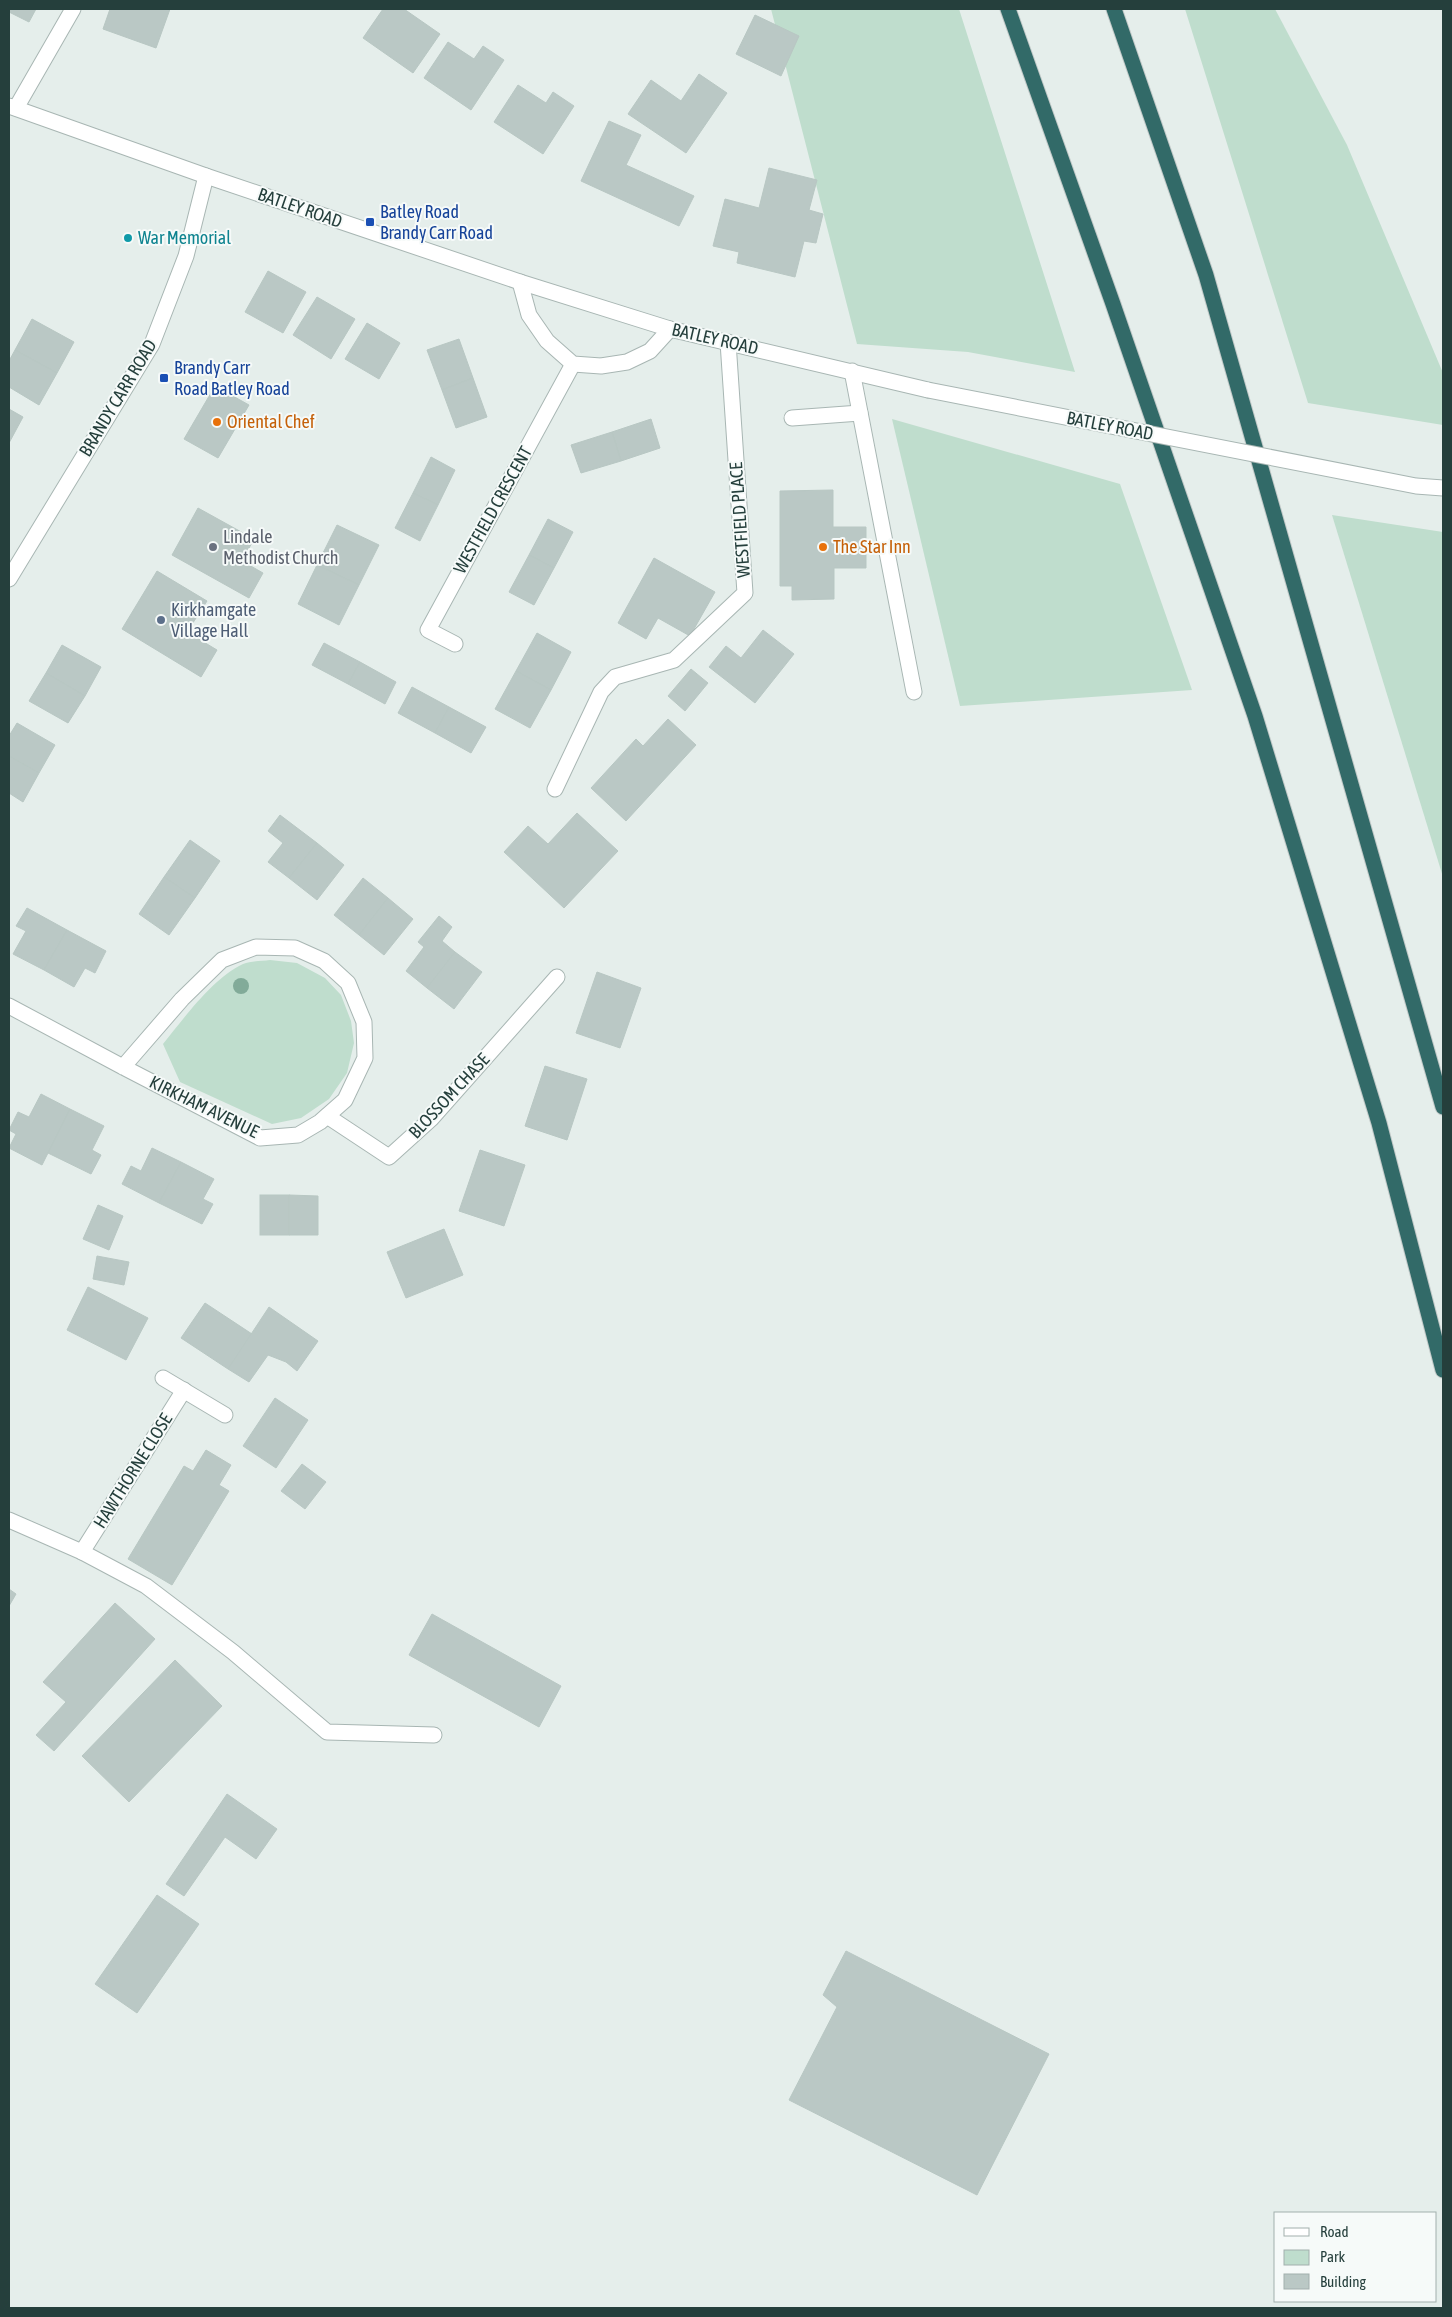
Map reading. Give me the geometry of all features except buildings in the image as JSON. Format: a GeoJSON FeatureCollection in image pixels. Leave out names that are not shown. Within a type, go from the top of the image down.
{"type":"FeatureCollection","features":[{"type":"Feature","properties":{"kind":"highway"},"geometry":{"type":"LineString","coordinates":[[1008,9],[1113,304],[1255,716],[1378,1123],[1443,1370]]}},
{"type":"Feature","properties":{"kind":"highway"},"geometry":{"type":"LineString","coordinates":[[1114,9],[1206,275],[1443,1107]]}},
{"type":"Feature","properties":{"kind":"street"},"geometry":{"type":"LineString","coordinates":[[12,107],[73,9]]}},
{"type":"Feature","properties":{"kind":"street","name":"BATLEY ROAD"},"geometry":{"type":"LineString","coordinates":[[12,107],[206,176],[520,282],[670,329],[928,390],[1416,486],[1443,488]]}},
{"type":"Feature","properties":{"kind":"street","name":"BRANDY CARR ROAD"},"geometry":{"type":"LineString","coordinates":[[9,578],[152,344],[186,256],[206,176]]}},
{"type":"Feature","properties":{"kind":"street"},"geometry":{"type":"LineString","coordinates":[[520,282],[529,315],[547,342],[573,364],[601,366],[627,362],[650,350],[670,329]]}},
{"type":"Feature","properties":{"kind":"street","name":"WESTFIELD PLACE"},"geometry":{"type":"LineString","coordinates":[[555,788],[601,692],[615,678],[674,660],[745,593],[728,342]]}},
{"type":"Feature","properties":{"kind":"street","name":"WESTFIELD CRESCENT"},"geometry":{"type":"LineString","coordinates":[[455,644],[428,630],[573,364]]}},
{"type":"Feature","properties":{"kind":"street"},"geometry":{"type":"LineString","coordinates":[[852,371],[914,692]]}},
{"type":"Feature","properties":{"kind":"street"},"geometry":{"type":"LineString","coordinates":[[792,418],[860,413]]}},
{"type":"Feature","properties":{"kind":"street","name":"KIRKHAM AVENUE"},"geometry":{"type":"LineString","coordinates":[[9,1006],[123,1067],[260,1138],[298,1135],[320,1122],[345,1100],[365,1058],[364,1022],[348,983],[324,960],[295,948],[256,946],[222,960],[182,999],[123,1067]]}},
{"type":"Feature","properties":{"kind":"street","name":"BLOSSOM CHASE"},"geometry":{"type":"LineString","coordinates":[[327,1116],[389,1157],[431,1119],[557,977]]}},
{"type":"Feature","properties":{"kind":"street"},"geometry":{"type":"LineString","coordinates":[[163,1378],[224,1415]]}},
{"type":"Feature","properties":{"kind":"street","name":"HAWTHORNE CLOSE"},"geometry":{"type":"LineString","coordinates":[[82,1552],[184,1390]]}},
{"type":"Feature","properties":{"kind":"street"},"geometry":{"type":"LineString","coordinates":[[9,1520],[82,1552],[146,1586],[233,1652],[328,1732],[434,1735]]}},
{"type":"Feature","properties":{"kind":"green space"},"geometry":{"type":"Polygon","coordinates":[[[771,9],[959,9],[1075,372],[968,352],[857,344],[771,9]]]}},
{"type":"Feature","properties":{"kind":"green space"},"geometry":{"type":"Polygon","coordinates":[[[1185,9],[1275,9],[1347,145],[1443,373],[1443,425],[1308,403],[1185,9]]]}},
{"type":"Feature","properties":{"kind":"green space"},"geometry":{"type":"Polygon","coordinates":[[[892,419],[1120,484],[1192,690],[960,706],[892,419]]]}},
{"type":"Feature","properties":{"kind":"green space"},"geometry":{"type":"Polygon","coordinates":[[[1332,515],[1443,532],[1443,877],[1332,515]]]}},
{"type":"Feature","properties":{"kind":"green space"},"geometry":{"type":"Polygon","coordinates":[[[270,960],[297,963],[325,978],[341,995],[351,1021],[354,1043],[347,1073],[329,1099],[301,1118],[272,1124],[180,1082],[163,1044],[200,999],[232,970],[243,964],[270,960]]]}},
{"type":"Feature","properties":{"kind":"place","name":"Batley Road Brandy Carr Road"},"geometry":{"type":"Point","coordinates":[370,222]}},
{"type":"Feature","properties":{"kind":"place","name":"War Memorial"},"geometry":{"type":"Point","coordinates":[128,238]}},
{"type":"Feature","properties":{"kind":"place","name":"Brandy Carr Road Batley Road"},"geometry":{"type":"Point","coordinates":[164,378]}},
{"type":"Feature","properties":{"kind":"place","name":"Oriental Chef"},"geometry":{"type":"Point","coordinates":[217,422]}},
{"type":"Feature","properties":{"kind":"place","name":"Lindale Methodist Church"},"geometry":{"type":"Point","coordinates":[213,547]}},
{"type":"Feature","properties":{"kind":"place","name":"The Star Inn"},"geometry":{"type":"Point","coordinates":[823,547]}},
{"type":"Feature","properties":{"kind":"place","name":"Kirkhamgate Village Hall"},"geometry":{"type":"Point","coordinates":[161,620]}}]}
